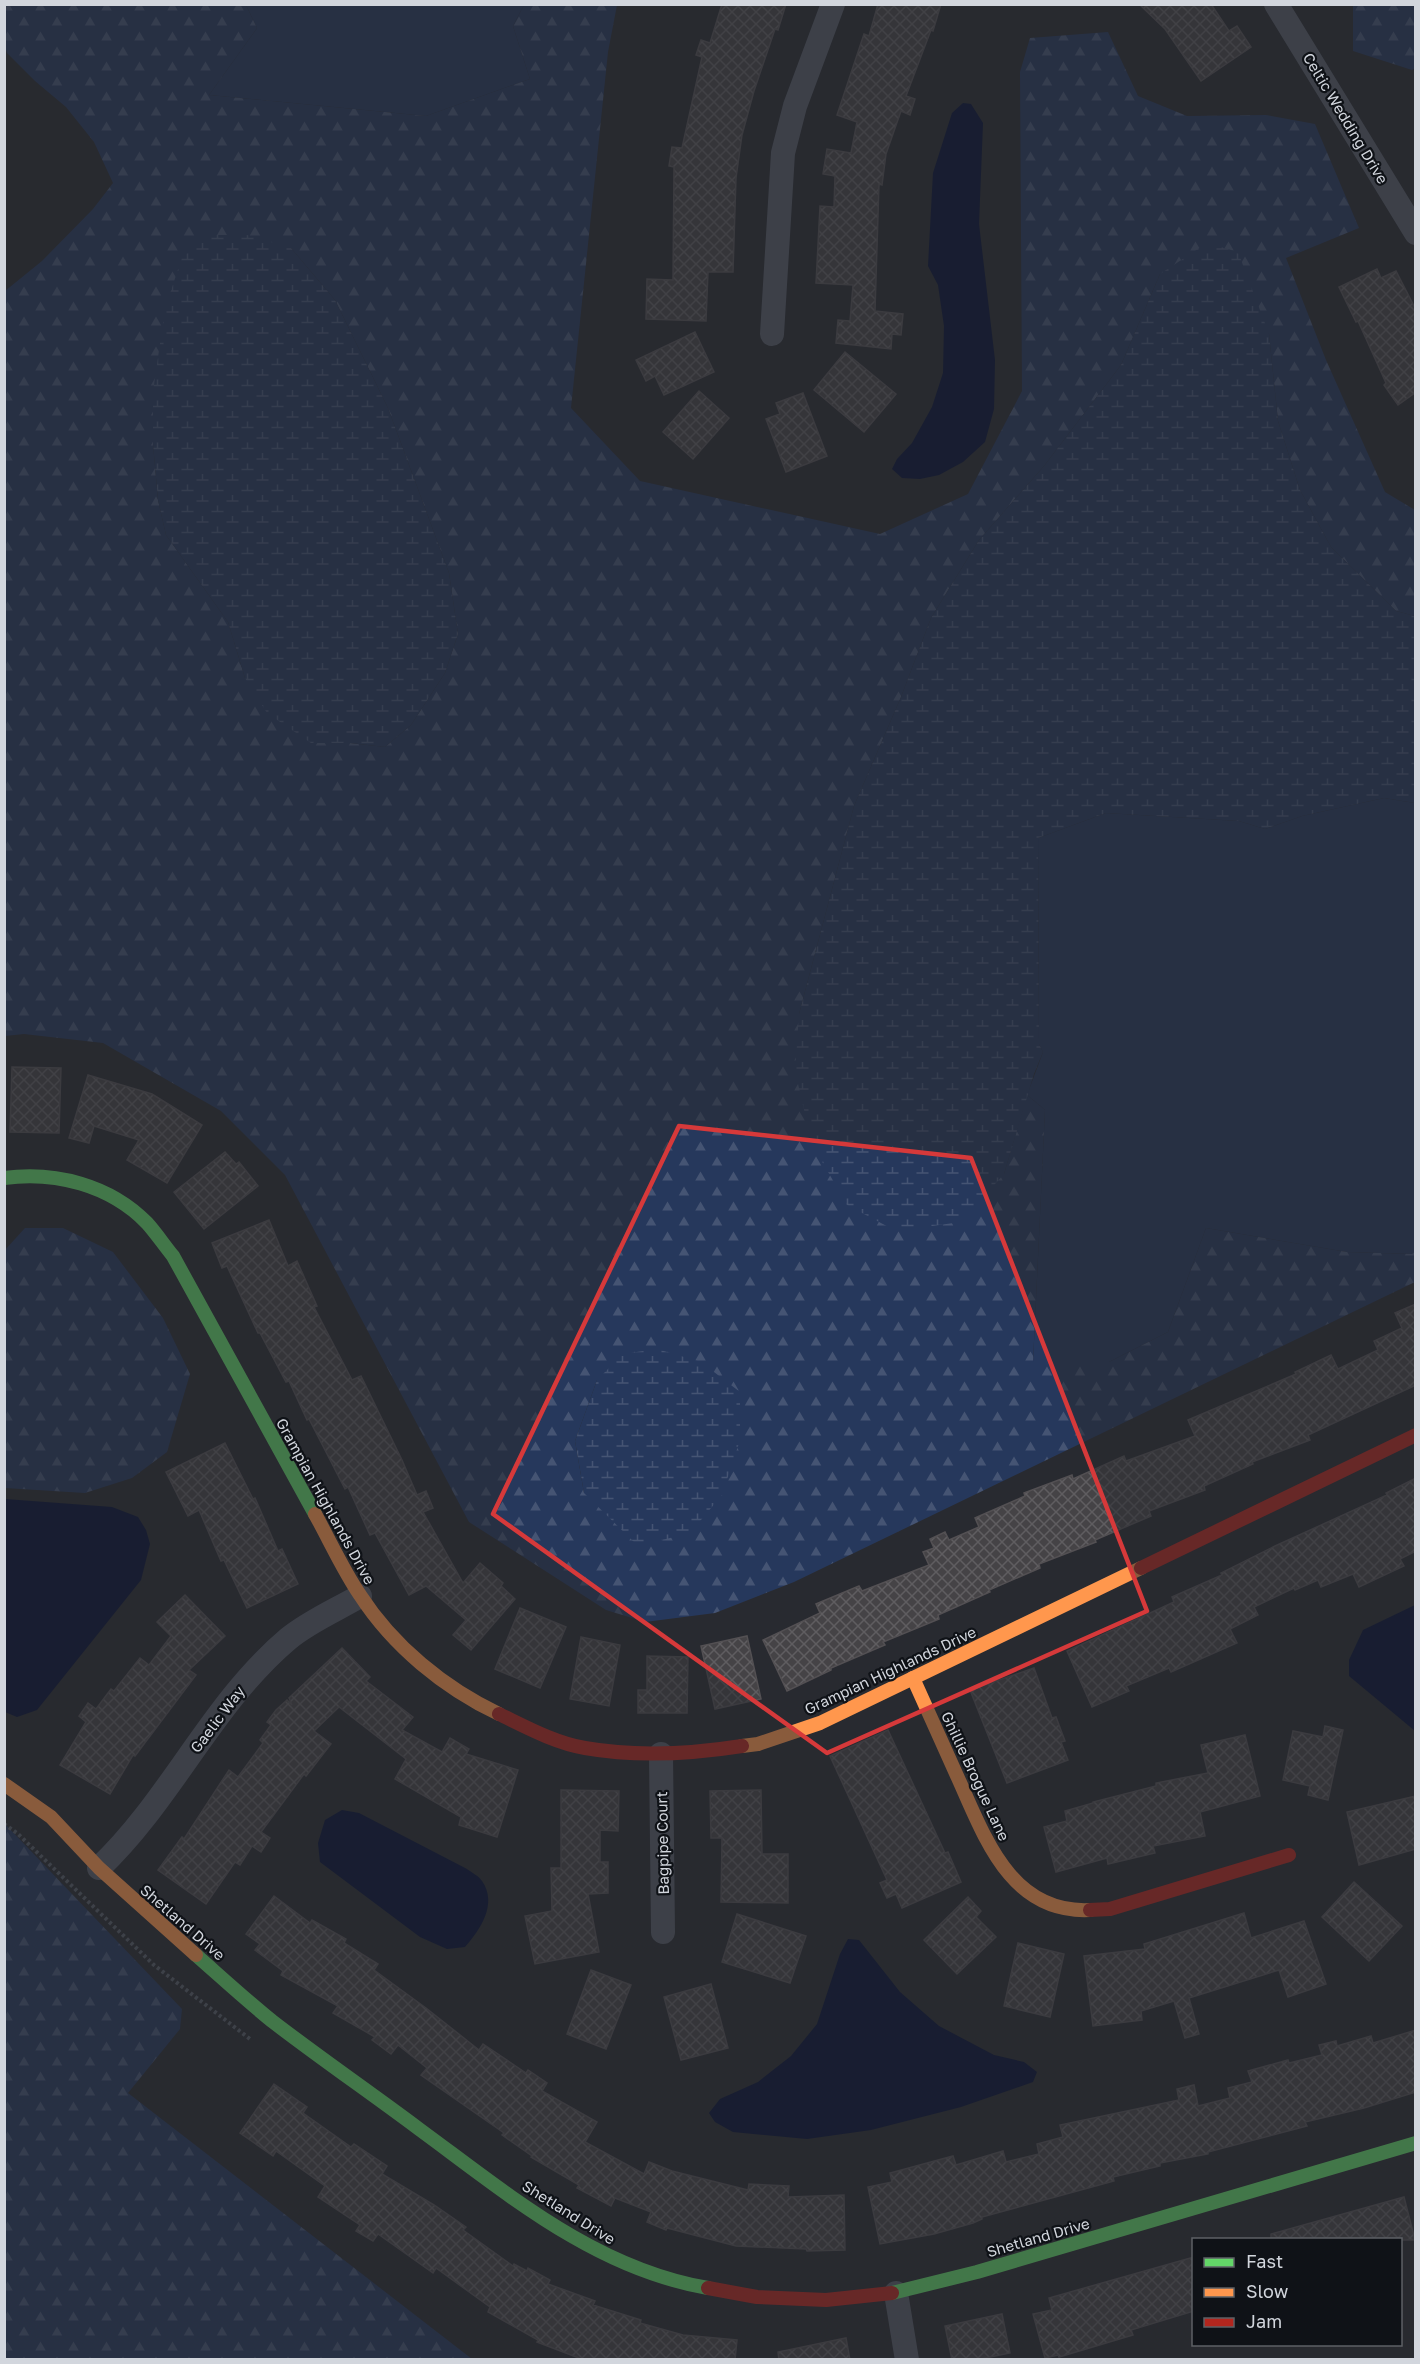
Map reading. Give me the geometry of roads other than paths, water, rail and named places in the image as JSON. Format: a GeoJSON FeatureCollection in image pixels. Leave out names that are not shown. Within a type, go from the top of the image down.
{"type":"FeatureCollection","features":[{"type":"Feature","properties":{"kind":"street"},"geometry":{"type":"LineString","coordinates":[[772,334],[783,153],[795,106],[833,4]]}},
{"type":"Feature","properties":{"kind":"street","name":"Celtic Wedding Drive"},"geometry":{"type":"LineString","coordinates":[[1276,4],[1416,233]]}},
{"type":"Feature","properties":{"kind":"street","name":"Grampian Highlands Drive"},"geometry":{"type":"LineString","coordinates":[[4,1178],[26,1175],[75,1179],[115,1198],[146,1222],[173,1256],[360,1596],[398,1641],[433,1674],[480,1705],[538,1733],[584,1748],[660,1754],[712,1751],[758,1744],[820,1723],[1416,1435]]}},
{"type":"Feature","properties":{"kind":"street","name":"Gaelic Way"},"geometry":{"type":"LineString","coordinates":[[99,1868],[124,1844],[243,1684],[290,1637],[360,1596]]}},
{"type":"Feature","properties":{"kind":"street","name":"Ghillie Brogue Lane"},"geometry":{"type":"LineString","coordinates":[[913,1678],[988,1845],[1005,1871],[1032,1896],[1072,1911],[1110,1909],[1289,1856]]}},
{"type":"Feature","properties":{"kind":"street","name":"Bagpipe Court"},"geometry":{"type":"LineString","coordinates":[[660,1754],[663,1932]]}},
{"type":"Feature","properties":{"kind":"street","name":"Shetland Drive"},"geometry":{"type":"LineString","coordinates":[[4,1784],[51,1816],[99,1868],[152,1918],[273,2021],[535,2214],[596,2251],[628,2266],[689,2285],[757,2297],[825,2300],[896,2293],[977,2272],[1416,2143]]}},
{"type":"Feature","properties":{"kind":"street"},"geometry":{"type":"LineString","coordinates":[[896,2293],[907,2360]]}}]}
